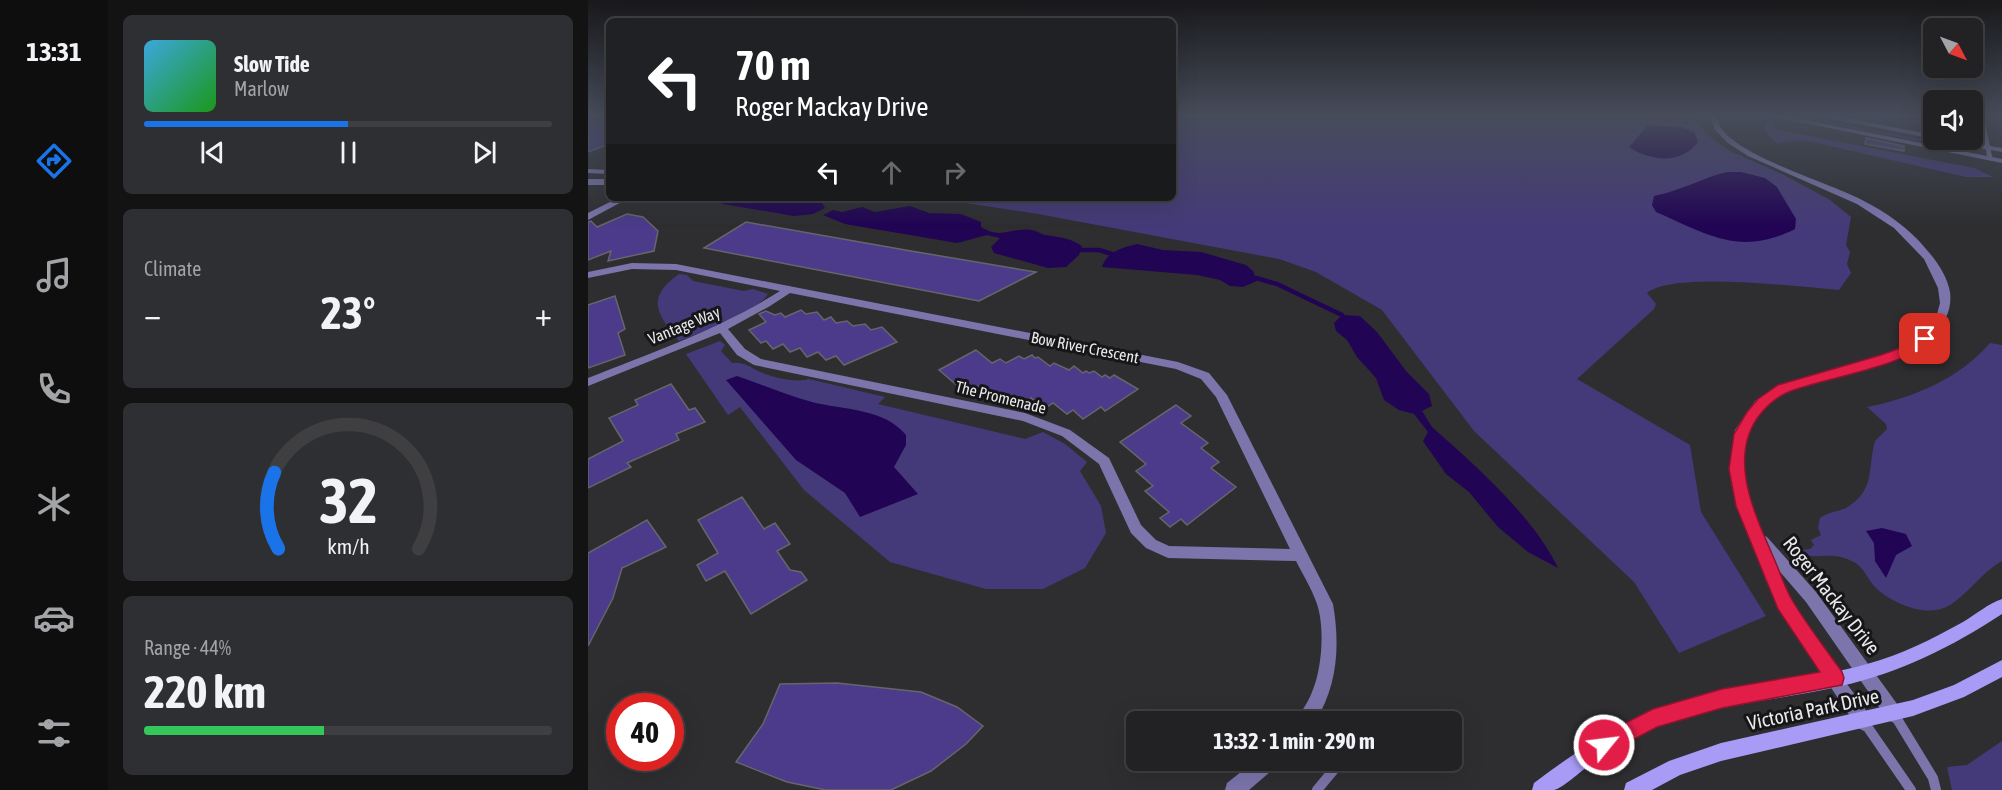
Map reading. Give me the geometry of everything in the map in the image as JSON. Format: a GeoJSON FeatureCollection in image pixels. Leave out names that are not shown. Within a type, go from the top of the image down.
{"type":"FeatureCollection","features":[{"type":"Feature","properties":{"kind":"street","name":"Roger Mackay Drive"},"geometry":{"type":"LineString","coordinates":[[1746,152],[1859,201],[1888,219],[1916,242],[1927,255],[1944,290],[1942,316],[1935,328],[1918,344],[1886,358],[1783,388],[1763,402],[1741,434],[1736,469],[1744,506],[1755,534],[1785,604],[1864,722]]}},
{"type":"Feature","properties":{"kind":"street"},"geometry":{"type":"LineString","coordinates":[[1958,152],[2002,161]]}},
{"type":"Feature","properties":{"kind":"street"},"geometry":{"type":"LineString","coordinates":[[588,171],[606,172]]}},
{"type":"Feature","properties":{"kind":"street"},"geometry":{"type":"LineString","coordinates":[[588,182],[606,182]]}},
{"type":"Feature","properties":{"kind":"street"},"geometry":{"type":"LineString","coordinates":[[588,217],[619,201]]}},
{"type":"Feature","properties":{"kind":"street","name":"Bow River Crescent"},"geometry":{"type":"LineString","coordinates":[[588,275],[632,266],[676,267],[1178,366],[1200,374],[1214,385],[1221,395],[1325,604],[1330,632],[1330,660],[1324,686],[1311,711]]}},
{"type":"Feature","properties":{"kind":"street","name":"Vantage Way"},"geometry":{"type":"LineString","coordinates":[[588,382],[722,328],[772,301],[789,289]]}},
{"type":"Feature","properties":{"kind":"street","name":"The Promenade"},"geometry":{"type":"LineString","coordinates":[[722,328],[741,352],[758,362],[1025,417],[1066,433],[1104,461],[1136,529],[1151,544],[1168,552],[1301,555]]}},
{"type":"Feature","properties":{"kind":"street","name":"Roger Mackay Drive"},"geometry":{"type":"LineString","coordinates":[[1755,534],[1811,597],[1894,714]]}},
{"type":"Feature","properties":{"kind":"street","name":"Victoria Park Drive"},"geometry":{"type":"LineString","coordinates":[[1541,790],[1590,753],[1653,718],[1722,699],[1865,672],[1936,645],[2000,606]]}},
{"type":"Feature","properties":{"kind":"street","name":"Victoria Park Drive"},"geometry":{"type":"LineString","coordinates":[[1633,790],[1650,780],[1714,753],[1864,722],[1930,703],[2002,668]]}},
{"type":"Feature","properties":{"kind":"street"},"geometry":{"type":"LineString","coordinates":[[1234,790],[1257,771]]}},
{"type":"Feature","properties":{"kind":"lane"},"geometry":{"type":"LineString","coordinates":[[1989,152],[1990,158]]}},
{"type":"Feature","properties":{"kind":"lane"},"geometry":{"type":"LineString","coordinates":[[1894,714],[1933,778],[1936,790]]}},
{"type":"Feature","properties":{"kind":"lane"},"geometry":{"type":"LineString","coordinates":[[1864,722],[1911,790]]}},
{"type":"Feature","properties":{"kind":"lane"},"geometry":{"type":"LineString","coordinates":[[1317,790],[1333,771]]}},
{"type":"Feature","properties":{"kind":"shaded area"},"geometry":{"type":"Polygon","coordinates":[[[1176,152],[1732,152],[1784,175],[1830,200],[1851,217],[1846,245],[1850,252],[1847,264],[1851,273],[1839,290],[1739,282],[1683,283],[1661,286],[1647,293],[1656,304],[1654,309],[1577,379],[1690,445],[1701,512],[1766,616],[1679,653],[1634,582],[1474,431],[1382,310],[1316,272],[1279,259],[1038,214],[954,201],[1176,201],[1176,152]]]}},
{"type":"Feature","properties":{"kind":"shaded area"},"geometry":{"type":"Polygon","coordinates":[[[1637,152],[1686,152],[1665,158],[1656,158],[1637,152]]]}},
{"type":"Feature","properties":{"kind":"shaded area"},"geometry":{"type":"Polygon","coordinates":[[[1856,152],[1891,152],[1974,168],[1993,177],[1966,177],[1856,152]]]}},
{"type":"Feature","properties":{"kind":"shaded area"},"geometry":{"type":"Polygon","coordinates":[[[1727,172],[1741,172],[1765,178],[1777,187],[1796,219],[1795,229],[1775,237],[1740,242],[1692,228],[1656,212],[1652,205],[1654,196],[1727,172]]]}},
{"type":"Feature","properties":{"kind":"shaded area"},"geometry":{"type":"Polygon","coordinates":[[[717,201],[814,201],[822,203],[825,208],[813,214],[794,216],[717,201]]]}},
{"type":"Feature","properties":{"kind":"shaded area"},"geometry":{"type":"Polygon","coordinates":[[[910,206],[929,213],[961,214],[981,222],[981,227],[995,233],[1032,230],[1060,237],[1082,246],[1079,255],[1066,267],[1048,268],[994,253],[991,247],[1000,238],[987,235],[957,243],[845,224],[823,215],[833,210],[842,212],[862,207],[875,212],[910,206]]]}},
{"type":"Feature","properties":{"kind":"shaded area"},"geometry":{"type":"Polygon","coordinates":[[[1137,244],[1163,250],[1201,252],[1246,265],[1253,271],[1257,281],[1243,287],[1230,286],[1220,280],[1197,275],[1102,267],[1111,254],[1137,244]]]}},
{"type":"Feature","properties":{"kind":"shaded area"},"geometry":{"type":"Polygon","coordinates":[[[679,274],[687,275],[693,281],[744,291],[753,289],[768,294],[753,308],[741,315],[679,341],[660,314],[658,299],[668,283],[679,274]]]}},
{"type":"Feature","properties":{"kind":"shaded area"},"geometry":{"type":"Polygon","coordinates":[[[1342,315],[1360,316],[1377,332],[1406,371],[1429,394],[1432,406],[1422,411],[1432,427],[1484,474],[1519,511],[1558,568],[1528,552],[1498,527],[1469,492],[1446,474],[1423,441],[1428,432],[1414,414],[1399,410],[1384,400],[1376,378],[1357,357],[1347,340],[1336,331],[1334,323],[1342,315]]]}},
{"type":"Feature","properties":{"kind":"shaded area"},"geometry":{"type":"Polygon","coordinates":[[[720,341],[725,345],[721,351],[732,363],[743,364],[770,376],[791,380],[809,379],[885,397],[878,404],[1025,439],[1043,432],[1065,444],[1087,462],[1080,471],[1101,506],[1106,533],[1085,568],[1043,589],[986,589],[890,562],[804,490],[740,407],[728,415],[686,354],[720,341]]]}},
{"type":"Feature","properties":{"kind":"shaded area"},"geometry":{"type":"Polygon","coordinates":[[[1990,343],[2002,345],[2002,561],[1950,605],[1932,611],[1912,608],[1884,595],[1854,562],[1834,556],[1805,555],[1802,550],[1810,549],[1814,545],[1811,540],[1821,535],[1818,528],[1820,518],[1846,508],[1856,501],[1866,487],[1875,441],[1887,429],[1886,424],[1867,407],[1918,392],[1950,377],[1978,356],[1990,343]]]}},
{"type":"Feature","properties":{"kind":"shaded area"},"geometry":{"type":"Polygon","coordinates":[[[737,376],[812,402],[875,415],[897,426],[906,435],[906,445],[894,467],[918,494],[860,517],[845,493],[796,460],[726,380],[737,376]]]}},
{"type":"Feature","properties":{"kind":"shaded area"},"geometry":{"type":"Polygon","coordinates":[[[1882,528],[1906,534],[1912,546],[1896,555],[1886,578],[1875,561],[1874,543],[1866,531],[1882,528]]]}},
{"type":"Feature","properties":{"kind":"shaded area"},"geometry":{"type":"Polygon","coordinates":[[[2002,741],[2002,790],[1952,790],[1947,767],[1967,765],[2002,741]]]}},
{"type":"Feature","properties":{"kind":"building"},"geometry":{"type":"Polygon","coordinates":[[[627,214],[643,217],[658,231],[654,251],[608,261],[611,251],[588,260],[588,222],[591,221],[597,227],[627,214]]]}},
{"type":"Feature","properties":{"kind":"building"},"geometry":{"type":"Polygon","coordinates":[[[746,222],[1036,272],[979,301],[704,248],[746,222]]]}},
{"type":"Feature","properties":{"kind":"building"},"geometry":{"type":"Polygon","coordinates":[[[615,296],[625,329],[618,333],[625,355],[588,368],[588,305],[615,296]]]}},
{"type":"Feature","properties":{"kind":"building"},"geometry":{"type":"Polygon","coordinates":[[[801,310],[806,314],[817,312],[824,320],[831,317],[836,323],[847,321],[853,326],[865,324],[871,330],[882,327],[897,342],[844,365],[836,356],[826,360],[818,352],[807,357],[800,348],[790,352],[783,344],[773,349],[766,341],[761,343],[749,330],[766,322],[759,314],[766,311],[775,315],[781,313],[785,317],[801,310]]]}},
{"type":"Feature","properties":{"kind":"building"},"geometry":{"type":"Polygon","coordinates":[[[976,350],[992,363],[1000,359],[1006,363],[1019,356],[1024,359],[1032,355],[1050,366],[1054,363],[1069,370],[1074,366],[1083,373],[1094,371],[1102,377],[1105,375],[1110,378],[1114,375],[1138,389],[1105,411],[1101,407],[1083,419],[1073,410],[1067,414],[1053,403],[1044,409],[1031,398],[1022,403],[1012,395],[1001,401],[989,391],[986,393],[978,386],[966,393],[939,370],[976,350]]]}},
{"type":"Feature","properties":{"kind":"building"},"geometry":{"type":"Polygon","coordinates":[[[671,384],[689,410],[695,408],[705,422],[676,434],[679,440],[627,463],[631,467],[588,488],[588,459],[623,441],[609,418],[638,405],[635,400],[671,384]]]}},
{"type":"Feature","properties":{"kind":"building"},"geometry":{"type":"Polygon","coordinates":[[[1176,405],[1191,416],[1181,423],[1208,443],[1201,448],[1219,462],[1211,468],[1236,487],[1187,525],[1181,519],[1170,527],[1160,518],[1169,512],[1145,491],[1153,486],[1136,471],[1146,464],[1120,442],[1176,405]]]}},
{"type":"Feature","properties":{"kind":"building"},"geometry":{"type":"Polygon","coordinates":[[[742,497],[764,529],[775,523],[790,544],[777,551],[790,570],[801,572],[807,580],[751,614],[725,571],[706,581],[697,565],[718,553],[698,520],[742,497]]]}},
{"type":"Feature","properties":{"kind":"building"},"geometry":{"type":"Polygon","coordinates":[[[647,520],[666,547],[622,568],[613,598],[588,646],[588,553],[647,520]]]}},
{"type":"Feature","properties":{"kind":"building"},"geometry":{"type":"Polygon","coordinates":[[[837,683],[921,692],[957,707],[983,726],[966,744],[931,771],[891,790],[826,790],[787,782],[736,762],[763,724],[780,684],[837,683]]]}},
{"type":"Feature","properties":{"kind":"waterway"},"geometry":{"type":"LineString","coordinates":[[1080,250],[1099,250],[1112,254]]}},
{"type":"Feature","properties":{"kind":"waterway"},"geometry":{"type":"LineString","coordinates":[[1256,278],[1277,284],[1342,315]]}},
{"type":"Feature","properties":{"kind":"route"},"geometry":{"type":"LineString","coordinates":[[1604,745],[1653,718],[1722,699],[1835,678],[1785,604],[1744,506],[1736,469],[1736,456],[1741,434],[1763,402],[1783,388],[1902,353],[1925,339]]}}]}
